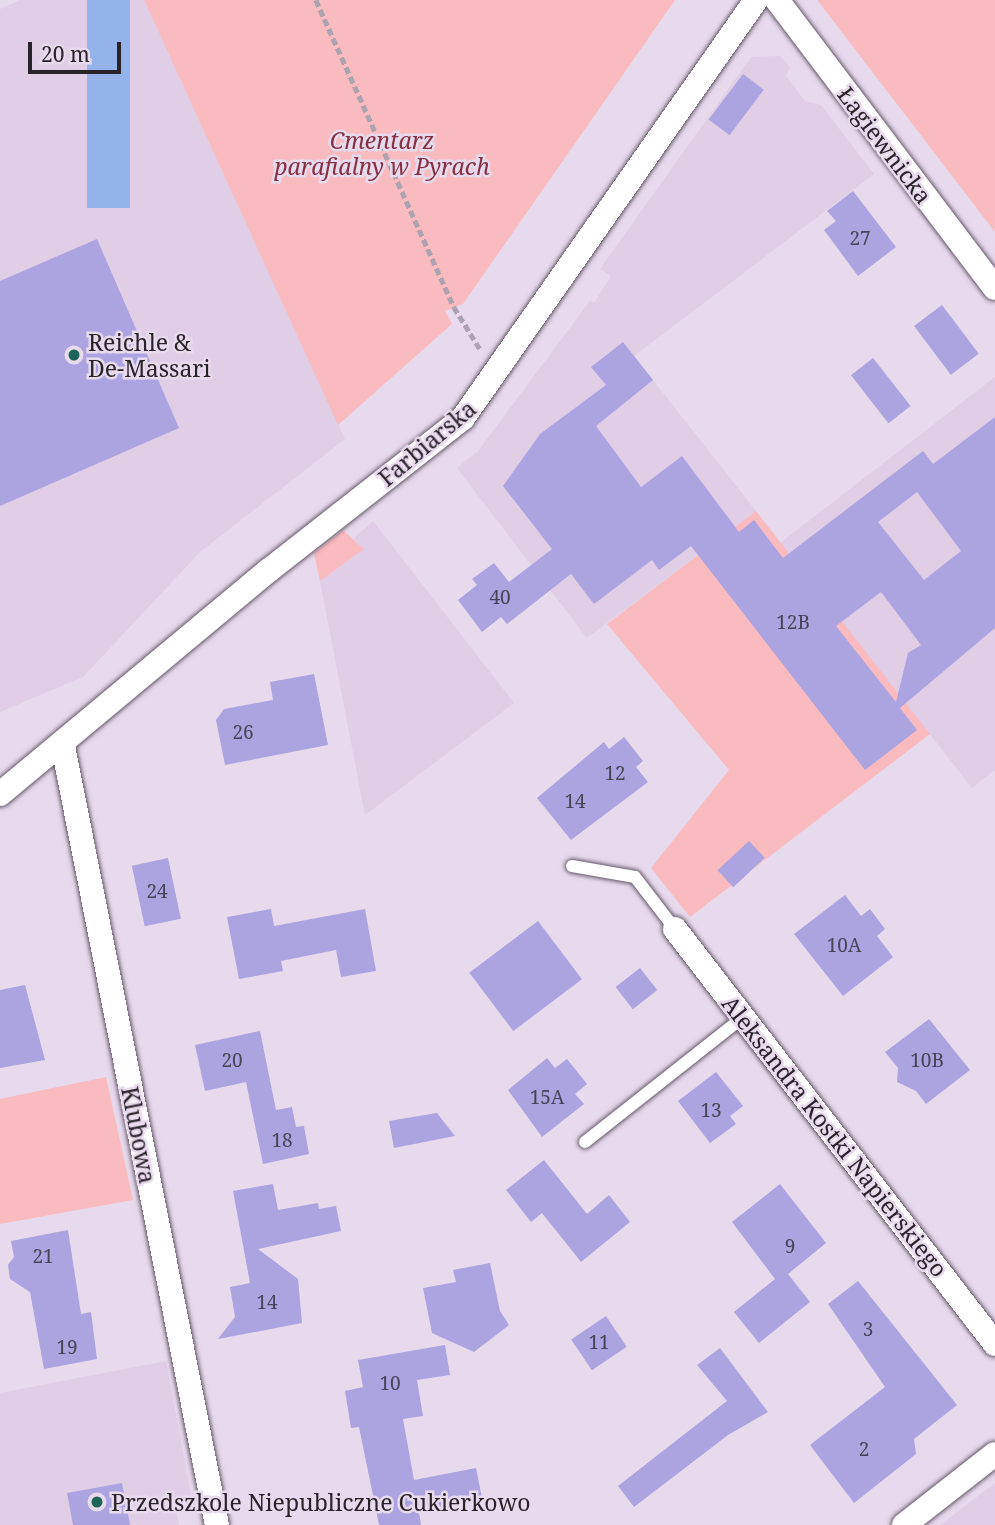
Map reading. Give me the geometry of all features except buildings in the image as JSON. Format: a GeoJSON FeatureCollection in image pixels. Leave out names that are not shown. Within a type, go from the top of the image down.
{"type":"FeatureCollection","features":[{"type":"Feature","properties":{"kind":"street","name":"Farbiarska"},"geometry":{"type":"LineString","coordinates":[[0,794],[63,746],[268,571],[463,418],[500,370],[756,0]]}},
{"type":"Feature","properties":{"kind":"street","name":"Łagiewnicka"},"geometry":{"type":"LineString","coordinates":[[777,0],[995,288]]}},
{"type":"Feature","properties":{"kind":"street","name":"Klubowa"},"geometry":{"type":"LineString","coordinates":[[63,746],[217,1525]]}},
{"type":"Feature","properties":{"kind":"street","name":"Aleksandra Kostki Napierskiego"},"geometry":{"type":"LineString","coordinates":[[675,929],[995,1344]]}},
{"type":"Feature","properties":{"kind":"street"},"geometry":{"type":"LineString","coordinates":[[904,1525],[995,1454]]}},
{"type":"Feature","properties":{"kind":"lane"},"geometry":{"type":"LineString","coordinates":[[572,866],[635,877],[675,929]]}},
{"type":"Feature","properties":{"kind":"lane"},"geometry":{"type":"LineString","coordinates":[[585,1142],[743,1017]]}},
{"type":"Feature","properties":{"kind":"path"},"geometry":{"type":"LineString","coordinates":[[316,0],[454,307],[478,347],[500,370]]}},
{"type":"Feature","properties":{"kind":"shaded area"},"geometry":{"type":"Polygon","coordinates":[[[20,0],[144,0],[345,439],[200,552],[83,677],[0,712],[0,9],[20,0]]]}},
{"type":"Feature","properties":{"kind":"shaded area"},"geometry":{"type":"Polygon","coordinates":[[[780,56],[790,67],[786,76],[805,101],[821,105],[874,174],[634,356],[756,511],[587,638],[457,468],[478,451],[590,301],[594,303],[611,276],[600,269],[751,57],[780,56]]]}},
{"type":"Feature","properties":{"kind":"shaded area"},"geometry":{"type":"Polygon","coordinates":[[[995,377],[995,770],[972,788],[780,543],[995,377]]]}},
{"type":"Feature","properties":{"kind":"shaded area"},"geometry":{"type":"Polygon","coordinates":[[[373,521],[514,703],[365,815],[320,581],[363,549],[354,538],[373,521]]]}},
{"type":"Feature","properties":{"kind":"shaded area"},"geometry":{"type":"Polygon","coordinates":[[[166,1361],[192,1501],[175,1505],[179,1525],[0,1525],[0,1393],[166,1361]]]}},
{"type":"Feature","properties":{"kind":"shaded area"},"geometry":{"type":"Polygon","coordinates":[[[995,1483],[995,1525],[940,1525],[995,1483]]]}},
{"type":"Feature","properties":{"kind":"green space","name":"Cmentarz parafialny w Pyrach"},"geometry":{"type":"Polygon","coordinates":[[[144,0],[675,0],[463,304],[445,311],[452,324],[338,425],[144,0]]]}},
{"type":"Feature","properties":{"kind":"green space"},"geometry":{"type":"Polygon","coordinates":[[[995,0],[995,232],[818,1],[995,0]]]}},
{"type":"Feature","properties":{"kind":"green space"},"geometry":{"type":"Polygon","coordinates":[[[756,511],[930,734],[690,917],[651,868],[729,770],[607,624],[756,511]]]}},
{"type":"Feature","properties":{"kind":"green space"},"geometry":{"type":"Polygon","coordinates":[[[343,530],[364,549],[320,581],[314,553],[343,530]]]}},
{"type":"Feature","properties":{"kind":"green space"},"geometry":{"type":"Polygon","coordinates":[[[106,1077],[133,1200],[0,1224],[0,1099],[106,1077]]]}},
{"type":"Feature","properties":{"kind":"water"},"geometry":{"type":"Polygon","coordinates":[[[87,0],[130,0],[130,208],[87,208],[87,0]]]}},
{"type":"Feature","properties":{"kind":"place","name":"Reichle & De-Massari"},"geometry":{"type":"Point","coordinates":[74,355]}},
{"type":"Feature","properties":{"kind":"place","name":"Przedszkole Niepubliczne Cukierkowo"},"geometry":{"type":"Point","coordinates":[97,1502]}}]}
